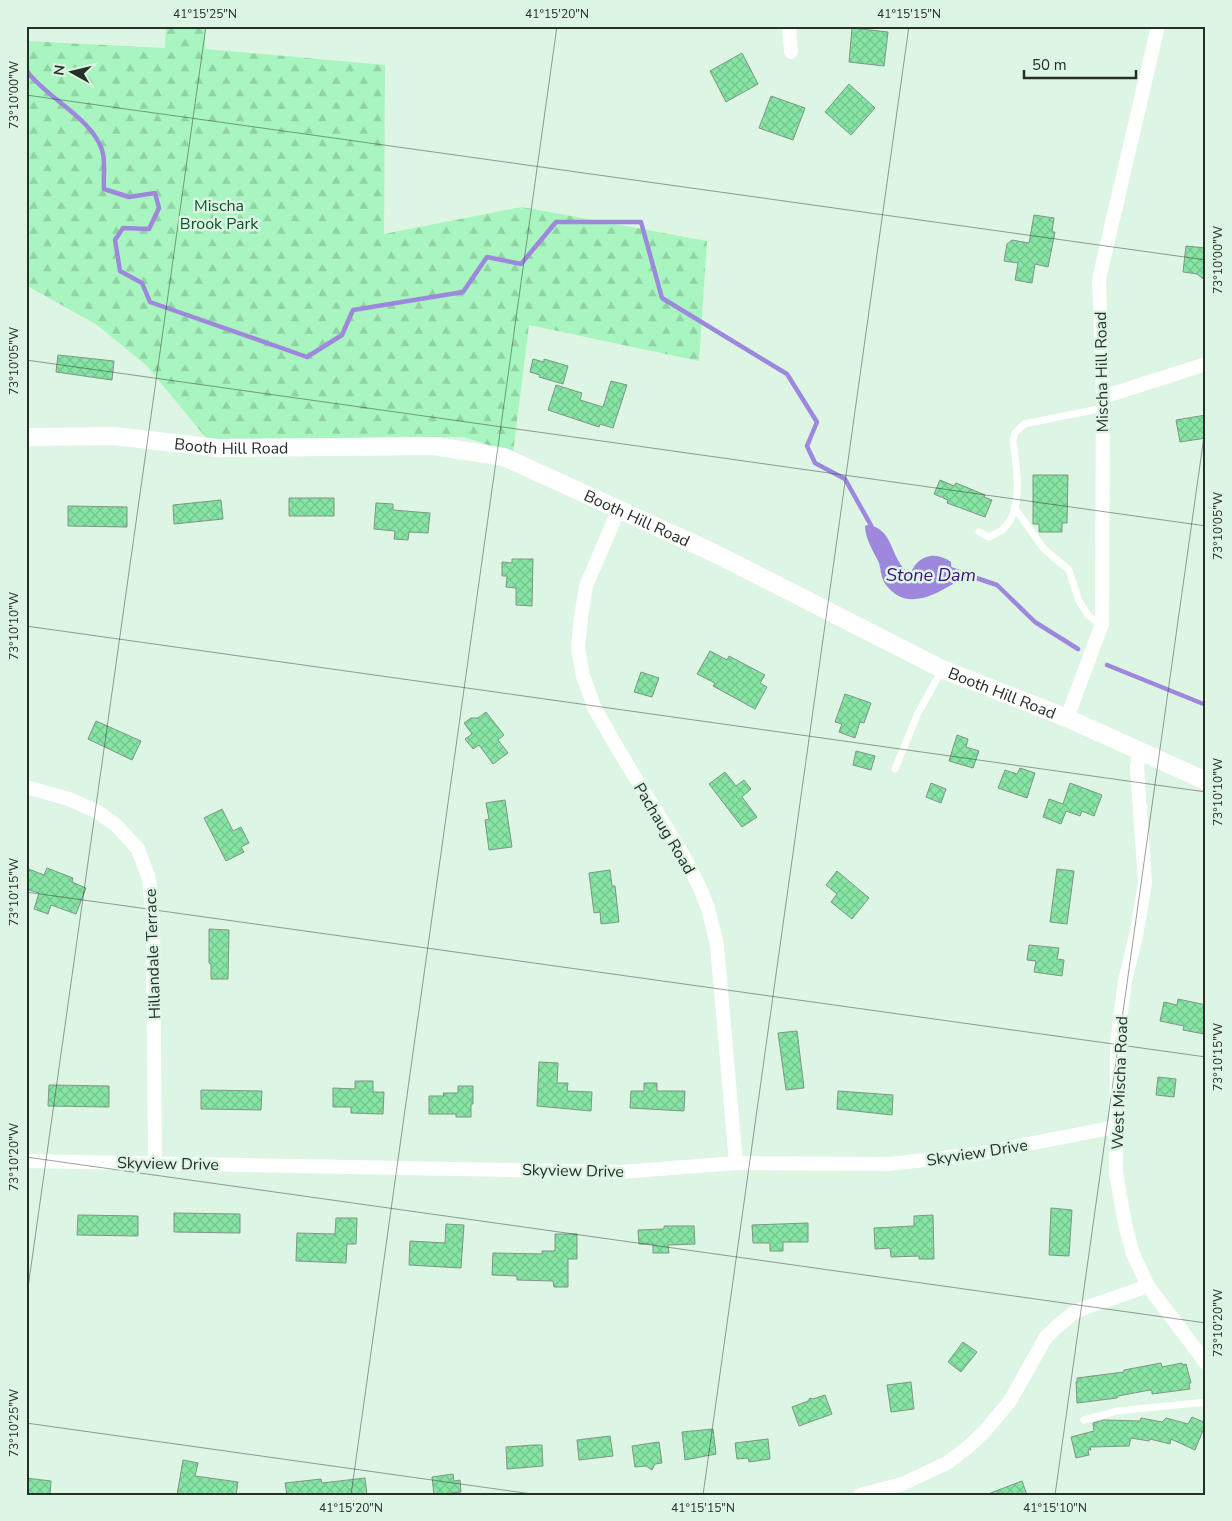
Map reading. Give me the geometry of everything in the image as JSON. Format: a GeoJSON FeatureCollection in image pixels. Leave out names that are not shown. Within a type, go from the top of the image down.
{"type":"FeatureCollection","features":[{"type":"Feature","properties":{"kind":"street"},"geometry":{"type":"LineString","coordinates":[[788,26],[791,52]]}},
{"type":"Feature","properties":{"kind":"street","name":"Mischa Hill Road"},"geometry":{"type":"LineString","coordinates":[[1067,718],[1102,625],[1103,402],[1099,279],[1158,26]]}},
{"type":"Feature","properties":{"kind":"street"},"geometry":{"type":"LineString","coordinates":[[1103,402],[1206,364]]}},
{"type":"Feature","properties":{"kind":"street","name":"Booth Hill Road"},"geometry":{"type":"LineString","coordinates":[[26,437],[114,436],[218,448],[434,446],[504,457],[714,553],[942,669],[1067,718],[1206,781]]}},
{"type":"Feature","properties":{"kind":"street","name":"Pachaug Road"},"geometry":{"type":"LineString","coordinates":[[619,509],[586,586],[578,648],[583,676],[595,710],[683,855],[708,908],[717,945],[736,1163]]}},
{"type":"Feature","properties":{"kind":"street","name":"West Mischa Road"},"geometry":{"type":"LineString","coordinates":[[1140,751],[1137,766],[1145,883],[1136,936],[1125,981],[1117,1044],[1116,1173],[1125,1224],[1133,1254],[1148,1286],[1206,1363]]}},
{"type":"Feature","properties":{"kind":"street","name":"Hillandale Terrace"},"geometry":{"type":"LineString","coordinates":[[26,787],[69,799],[96,811],[109,820],[138,849],[149,879],[153,921],[155,1163]]}},
{"type":"Feature","properties":{"kind":"street","name":"Skyview Drive"},"geometry":{"type":"LineString","coordinates":[[26,1161],[621,1172],[736,1163],[889,1164],[977,1154],[1116,1127]]}},
{"type":"Feature","properties":{"kind":"street"},"geometry":{"type":"LineString","coordinates":[[860,1495],[902,1484],[947,1463],[984,1432],[1010,1401],[1046,1337],[1060,1324],[1076,1311],[1148,1286]]}},
{"type":"Feature","properties":{"kind":"lane"},"geometry":{"type":"LineString","coordinates":[[979,532],[990,536],[1003,530],[1012,516],[1018,492],[1013,440],[1024,424],[1103,402]]}},
{"type":"Feature","properties":{"kind":"lane"},"geometry":{"type":"LineString","coordinates":[[1014,507],[1044,549],[1069,570],[1079,602],[1088,615],[1102,625]]}},
{"type":"Feature","properties":{"kind":"lane"},"geometry":{"type":"LineString","coordinates":[[895,769],[918,713],[942,669]]}},
{"type":"Feature","properties":{"kind":"lane"},"geometry":{"type":"LineString","coordinates":[[1084,1420],[1117,1411],[1206,1402]]}},
{"type":"Feature","properties":{"kind":"green space","name":"Mischa Brook Park"},"geometry":{"type":"Polygon","coordinates":[[[166,26],[205,26],[205,49],[385,65],[384,234],[522,207],[707,241],[699,361],[529,325],[513,453],[464,437],[207,439],[146,365],[97,325],[26,285],[26,41],[165,48],[166,26]]]}},
{"type":"Feature","properties":{"kind":"water","name":"Stone Dam"},"geometry":{"type":"Polygon","coordinates":[[[865,526],[876,527],[883,532],[898,560],[909,573],[925,557],[938,556],[951,562],[953,584],[927,597],[918,599],[901,597],[893,593],[883,580],[879,563],[868,541],[865,526]]]}},
{"type":"Feature","properties":{"kind":"building"},"geometry":{"type":"Polygon","coordinates":[[[852,28],[888,32],[884,66],[849,62],[852,28]]]}},
{"type":"Feature","properties":{"kind":"building"},"geometry":{"type":"Polygon","coordinates":[[[742,53],[758,84],[726,102],[710,71],[742,53]]]}},
{"type":"Feature","properties":{"kind":"building"},"geometry":{"type":"Polygon","coordinates":[[[849,84],[875,108],[851,135],[825,112],[849,84]]]}},
{"type":"Feature","properties":{"kind":"building"},"geometry":{"type":"Polygon","coordinates":[[[771,96],[805,108],[793,140],[759,128],[771,96]]]}},
{"type":"Feature","properties":{"kind":"building"},"geometry":{"type":"Polygon","coordinates":[[[1034,215],[1054,218],[1052,232],[1055,232],[1048,267],[1035,264],[1032,283],[1015,280],[1018,263],[1004,261],[1007,244],[1012,240],[1029,243],[1034,215]]]}},
{"type":"Feature","properties":{"kind":"building"},"geometry":{"type":"Polygon","coordinates":[[[1186,246],[1206,248],[1206,281],[1197,274],[1183,272],[1186,246]]]}},
{"type":"Feature","properties":{"kind":"building"},"geometry":{"type":"Polygon","coordinates":[[[58,355],[114,361],[112,380],[56,372],[58,355]]]}},
{"type":"Feature","properties":{"kind":"building"},"geometry":{"type":"Polygon","coordinates":[[[533,359],[544,362],[544,359],[568,366],[563,384],[539,377],[540,375],[530,372],[533,359]]]}},
{"type":"Feature","properties":{"kind":"building"},"geometry":{"type":"Polygon","coordinates":[[[611,381],[627,385],[613,428],[600,424],[599,427],[548,410],[556,385],[582,393],[580,400],[603,407],[611,381]]]}},
{"type":"Feature","properties":{"kind":"building"},"geometry":{"type":"Polygon","coordinates":[[[1206,415],[1206,438],[1180,442],[1176,420],[1206,415]]]}},
{"type":"Feature","properties":{"kind":"building"},"geometry":{"type":"Polygon","coordinates":[[[1033,475],[1068,475],[1067,523],[1062,523],[1062,532],[1039,532],[1039,524],[1033,524],[1033,475]]]}},
{"type":"Feature","properties":{"kind":"building"},"geometry":{"type":"Polygon","coordinates":[[[940,480],[954,486],[956,483],[985,495],[984,497],[992,500],[985,517],[947,503],[948,500],[934,494],[940,480]]]}},
{"type":"Feature","properties":{"kind":"building"},"geometry":{"type":"Polygon","coordinates":[[[289,498],[334,498],[334,516],[289,516],[289,498]]]}},
{"type":"Feature","properties":{"kind":"building"},"geometry":{"type":"Polygon","coordinates":[[[221,500],[223,519],[174,524],[173,505],[221,500]]]}},
{"type":"Feature","properties":{"kind":"building"},"geometry":{"type":"Polygon","coordinates":[[[376,503],[393,504],[393,510],[430,513],[428,533],[409,532],[408,540],[394,539],[395,531],[374,529],[376,503]]]}},
{"type":"Feature","properties":{"kind":"building"},"geometry":{"type":"Polygon","coordinates":[[[68,506],[127,507],[127,527],[68,526],[68,506]]]}},
{"type":"Feature","properties":{"kind":"building"},"geometry":{"type":"Polygon","coordinates":[[[512,559],[533,559],[532,606],[516,605],[516,588],[506,587],[507,576],[502,576],[502,562],[512,563],[512,559]]]}},
{"type":"Feature","properties":{"kind":"building"},"geometry":{"type":"Polygon","coordinates":[[[710,651],[727,660],[729,656],[765,675],[760,683],[767,687],[755,709],[713,686],[715,683],[697,674],[710,651]]]}},
{"type":"Feature","properties":{"kind":"building"},"geometry":{"type":"Polygon","coordinates":[[[641,672],[659,678],[652,697],[634,692],[641,672]]]}},
{"type":"Feature","properties":{"kind":"building"},"geometry":{"type":"Polygon","coordinates":[[[845,694],[871,703],[864,723],[860,722],[855,738],[839,732],[842,724],[835,722],[845,694]]]}},
{"type":"Feature","properties":{"kind":"building"},"geometry":{"type":"Polygon","coordinates":[[[486,712],[504,735],[498,740],[508,753],[493,764],[479,745],[473,749],[465,739],[472,734],[464,723],[471,718],[478,718],[486,712]]]}},
{"type":"Feature","properties":{"kind":"building"},"geometry":{"type":"Polygon","coordinates":[[[96,721],[141,741],[132,760],[88,739],[96,721]]]}},
{"type":"Feature","properties":{"kind":"building"},"geometry":{"type":"Polygon","coordinates":[[[957,735],[968,739],[966,747],[979,751],[973,768],[949,761],[957,735]]]}},
{"type":"Feature","properties":{"kind":"building"},"geometry":{"type":"Polygon","coordinates":[[[856,751],[875,756],[871,770],[853,765],[856,751]]]}},
{"type":"Feature","properties":{"kind":"building"},"geometry":{"type":"Polygon","coordinates":[[[1020,768],[1035,773],[1027,798],[998,788],[1005,770],[1017,774],[1020,768]]]}},
{"type":"Feature","properties":{"kind":"building"},"geometry":{"type":"Polygon","coordinates":[[[725,772],[736,786],[744,780],[751,789],[742,797],[757,817],[742,827],[709,784],[725,772]]]}},
{"type":"Feature","properties":{"kind":"building"},"geometry":{"type":"Polygon","coordinates":[[[931,783],[946,789],[941,803],[926,797],[931,783]]]}},
{"type":"Feature","properties":{"kind":"building"},"geometry":{"type":"Polygon","coordinates":[[[1070,783],[1102,795],[1094,816],[1082,811],[1080,816],[1066,811],[1061,824],[1043,817],[1049,799],[1063,804],[1070,783]]]}},
{"type":"Feature","properties":{"kind":"building"},"geometry":{"type":"Polygon","coordinates":[[[505,800],[512,847],[489,850],[485,820],[489,819],[486,803],[505,800]]]}},
{"type":"Feature","properties":{"kind":"building"},"geometry":{"type":"Polygon","coordinates":[[[222,809],[233,831],[241,827],[249,843],[241,847],[244,852],[226,861],[204,818],[222,809]]]}},
{"type":"Feature","properties":{"kind":"building"},"geometry":{"type":"Polygon","coordinates":[[[26,868],[44,875],[47,868],[73,878],[72,882],[86,888],[76,914],[51,905],[48,914],[34,909],[39,893],[26,889],[26,868]]]}},
{"type":"Feature","properties":{"kind":"building"},"geometry":{"type":"Polygon","coordinates":[[[1057,869],[1074,871],[1067,924],[1050,922],[1057,869]]]}},
{"type":"Feature","properties":{"kind":"building"},"geometry":{"type":"Polygon","coordinates":[[[610,870],[612,886],[615,886],[619,922],[601,924],[600,912],[594,913],[589,873],[610,870]]]}},
{"type":"Feature","properties":{"kind":"building"},"geometry":{"type":"Polygon","coordinates":[[[837,871],[869,898],[852,919],[831,902],[837,894],[826,885],[837,871]]]}},
{"type":"Feature","properties":{"kind":"building"},"geometry":{"type":"Polygon","coordinates":[[[209,929],[229,930],[228,979],[211,979],[209,929]]]}},
{"type":"Feature","properties":{"kind":"building"},"geometry":{"type":"Polygon","coordinates":[[[1029,945],[1059,948],[1057,959],[1064,960],[1062,976],[1034,972],[1036,961],[1027,960],[1029,945]]]}},
{"type":"Feature","properties":{"kind":"building"},"geometry":{"type":"Polygon","coordinates":[[[1178,999],[1206,1005],[1204,1034],[1183,1030],[1184,1026],[1160,1021],[1164,1002],[1177,1005],[1178,999]]]}},
{"type":"Feature","properties":{"kind":"building"},"geometry":{"type":"Polygon","coordinates":[[[797,1031],[804,1088],[786,1090],[778,1033],[797,1031]]]}},
{"type":"Feature","properties":{"kind":"building"},"geometry":{"type":"Polygon","coordinates":[[[539,1062],[558,1063],[557,1083],[568,1083],[567,1091],[592,1092],[591,1111],[537,1106],[539,1062]]]}},
{"type":"Feature","properties":{"kind":"building"},"geometry":{"type":"Polygon","coordinates":[[[1158,1077],[1176,1079],[1174,1097],[1156,1095],[1158,1077]]]}},
{"type":"Feature","properties":{"kind":"building"},"geometry":{"type":"Polygon","coordinates":[[[355,1081],[373,1081],[373,1092],[384,1092],[383,1114],[351,1113],[351,1107],[333,1107],[333,1088],[355,1089],[355,1081]]]}},
{"type":"Feature","properties":{"kind":"building"},"geometry":{"type":"Polygon","coordinates":[[[644,1083],[657,1083],[657,1091],[685,1091],[684,1111],[630,1108],[631,1091],[644,1091],[644,1083]]]}},
{"type":"Feature","properties":{"kind":"building"},"geometry":{"type":"Polygon","coordinates":[[[49,1085],[109,1086],[109,1107],[48,1106],[49,1085]]]}},
{"type":"Feature","properties":{"kind":"building"},"geometry":{"type":"Polygon","coordinates":[[[458,1086],[473,1086],[471,1117],[456,1117],[456,1114],[429,1114],[429,1096],[444,1096],[443,1093],[458,1093],[458,1086]]]}},
{"type":"Feature","properties":{"kind":"building"},"geometry":{"type":"Polygon","coordinates":[[[201,1090],[262,1091],[261,1110],[201,1109],[201,1090]]]}},
{"type":"Feature","properties":{"kind":"building"},"geometry":{"type":"Polygon","coordinates":[[[838,1091],[893,1095],[892,1115],[837,1109],[838,1091]]]}},
{"type":"Feature","properties":{"kind":"building"},"geometry":{"type":"Polygon","coordinates":[[[1051,1208],[1072,1210],[1069,1256],[1049,1255],[1051,1208]]]}},
{"type":"Feature","properties":{"kind":"building"},"geometry":{"type":"Polygon","coordinates":[[[174,1213],[240,1214],[240,1233],[174,1232],[174,1213]]]}},
{"type":"Feature","properties":{"kind":"building"},"geometry":{"type":"Polygon","coordinates":[[[78,1215],[138,1216],[138,1236],[77,1235],[78,1215]]]}},
{"type":"Feature","properties":{"kind":"building"},"geometry":{"type":"Polygon","coordinates":[[[933,1215],[934,1259],[919,1259],[919,1256],[891,1257],[890,1248],[875,1249],[874,1228],[914,1226],[914,1216],[933,1215]]]}},
{"type":"Feature","properties":{"kind":"building"},"geometry":{"type":"Polygon","coordinates":[[[336,1218],[357,1218],[356,1244],[347,1244],[346,1263],[296,1261],[297,1233],[335,1234],[336,1218]]]}},
{"type":"Feature","properties":{"kind":"building"},"geometry":{"type":"Polygon","coordinates":[[[808,1223],[808,1242],[783,1242],[783,1251],[770,1251],[770,1243],[753,1243],[752,1225],[808,1223]]]}},
{"type":"Feature","properties":{"kind":"building"},"geometry":{"type":"Polygon","coordinates":[[[446,1224],[464,1225],[461,1268],[409,1265],[410,1241],[445,1243],[446,1224]]]}},
{"type":"Feature","properties":{"kind":"building"},"geometry":{"type":"Polygon","coordinates":[[[664,1226],[694,1226],[695,1244],[668,1245],[669,1253],[653,1253],[653,1244],[639,1244],[638,1230],[664,1229],[664,1226]]]}},
{"type":"Feature","properties":{"kind":"building"},"geometry":{"type":"Polygon","coordinates":[[[555,1234],[577,1234],[577,1259],[568,1259],[568,1287],[554,1287],[553,1281],[517,1280],[517,1276],[492,1275],[493,1253],[542,1254],[542,1251],[555,1251],[555,1234]]]}},
{"type":"Feature","properties":{"kind":"building"},"geometry":{"type":"Polygon","coordinates":[[[963,1342],[977,1352],[961,1372],[948,1362],[963,1342]]]}},
{"type":"Feature","properties":{"kind":"building"},"geometry":{"type":"Polygon","coordinates":[[[1161,1363],[1162,1367],[1186,1364],[1191,1383],[1189,1383],[1190,1389],[1152,1394],[1150,1390],[1118,1396],[1117,1398],[1077,1403],[1077,1378],[1124,1372],[1124,1370],[1161,1363]]]}},
{"type":"Feature","properties":{"kind":"building"},"geometry":{"type":"Polygon","coordinates":[[[911,1382],[914,1409],[891,1412],[887,1385],[911,1382]]]}},
{"type":"Feature","properties":{"kind":"building"},"geometry":{"type":"Polygon","coordinates":[[[825,1395],[832,1414],[799,1426],[792,1407],[808,1401],[810,1398],[813,1399],[825,1395]]]}},
{"type":"Feature","properties":{"kind":"building"},"geometry":{"type":"Polygon","coordinates":[[[1192,1417],[1206,1423],[1195,1450],[1171,1439],[1170,1444],[1150,1439],[1149,1441],[1131,1438],[1129,1446],[1090,1447],[1091,1450],[1088,1450],[1089,1455],[1076,1458],[1071,1437],[1094,1431],[1093,1423],[1104,1420],[1140,1421],[1141,1418],[1162,1422],[1166,1418],[1188,1424],[1192,1417]]]}},
{"type":"Feature","properties":{"kind":"building"},"geometry":{"type":"Polygon","coordinates":[[[713,1429],[716,1454],[685,1460],[682,1432],[713,1429]]]}},
{"type":"Feature","properties":{"kind":"building"},"geometry":{"type":"Polygon","coordinates":[[[610,1436],[613,1456],[579,1460],[577,1440],[610,1436]]]}},
{"type":"Feature","properties":{"kind":"building"},"geometry":{"type":"Polygon","coordinates":[[[768,1439],[770,1459],[749,1462],[748,1458],[737,1459],[735,1443],[768,1439]]]}},
{"type":"Feature","properties":{"kind":"building"},"geometry":{"type":"Polygon","coordinates":[[[659,1442],[662,1463],[655,1464],[652,1470],[646,1466],[635,1467],[632,1446],[659,1442]]]}},
{"type":"Feature","properties":{"kind":"building"},"geometry":{"type":"Polygon","coordinates":[[[542,1445],[543,1466],[507,1469],[506,1447],[542,1445]]]}},
{"type":"Feature","properties":{"kind":"building"},"geometry":{"type":"Polygon","coordinates":[[[183,1460],[198,1463],[195,1476],[238,1482],[236,1495],[177,1495],[183,1460]]]}},
{"type":"Feature","properties":{"kind":"building"},"geometry":{"type":"Polygon","coordinates":[[[453,1474],[454,1481],[460,1480],[461,1492],[434,1495],[432,1477],[453,1474]]]}},
{"type":"Feature","properties":{"kind":"building"},"geometry":{"type":"Polygon","coordinates":[[[26,1478],[51,1481],[50,1495],[26,1495],[26,1478]]]}},
{"type":"Feature","properties":{"kind":"building"},"geometry":{"type":"Polygon","coordinates":[[[365,1478],[367,1495],[287,1495],[285,1483],[321,1479],[322,1483],[365,1478]]]}},
{"type":"Feature","properties":{"kind":"building"},"geometry":{"type":"Polygon","coordinates":[[[1022,1481],[1027,1495],[988,1495],[988,1494],[1022,1481]]]}},
{"type":"Feature","properties":{"kind":"waterway"},"geometry":{"type":"LineString","coordinates":[[26,70],[45,90],[79,118],[97,139],[103,154],[104,189],[129,197],[155,193],[159,208],[149,229],[123,228],[115,240],[120,271],[142,283],[150,302],[307,357],[342,335],[353,310],[463,292],[487,257],[521,264],[556,222],[641,222],[662,298],[787,374],[817,422],[807,446],[815,463],[845,479],[873,529]]}},
{"type":"Feature","properties":{"kind":"waterway"},"geometry":{"type":"LineString","coordinates":[[947,568],[997,585],[1035,622],[1078,649]]}},
{"type":"Feature","properties":{"kind":"waterway"},"geometry":{"type":"LineString","coordinates":[[1107,665],[1206,705]]}}]}
